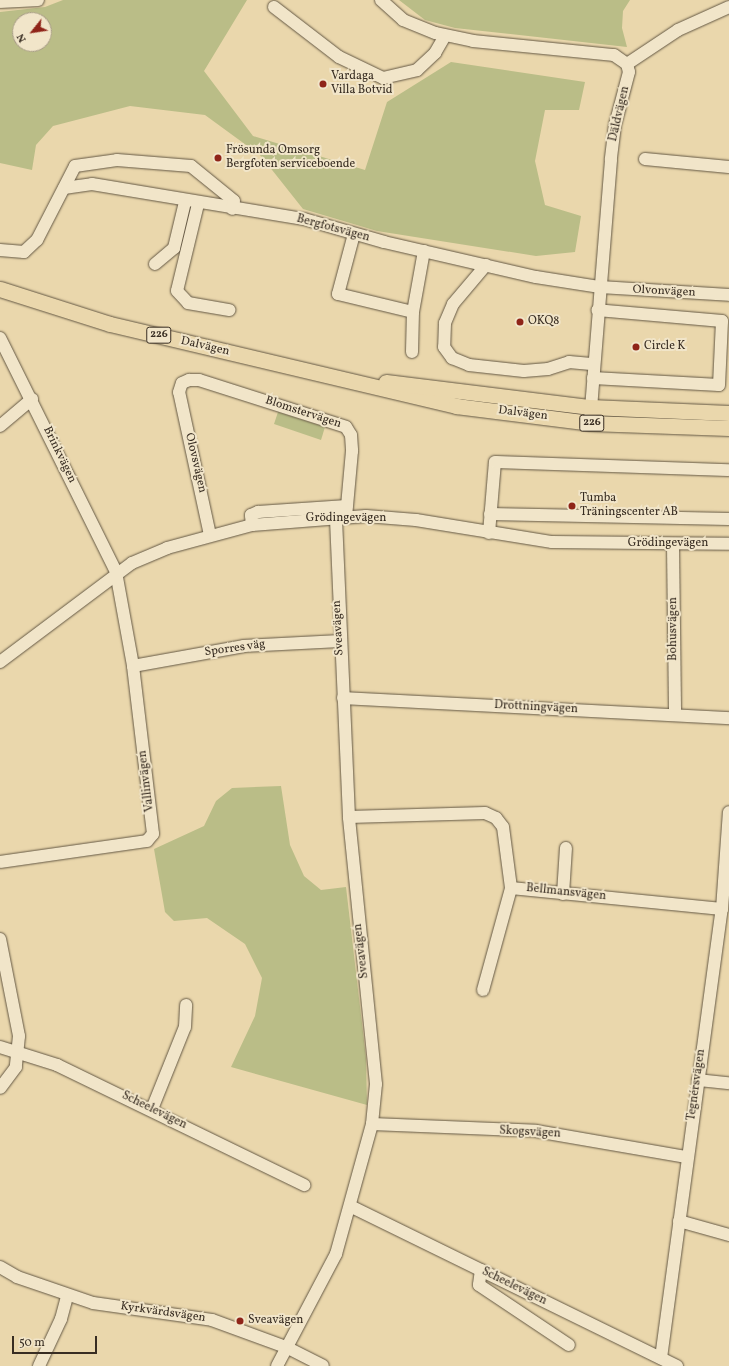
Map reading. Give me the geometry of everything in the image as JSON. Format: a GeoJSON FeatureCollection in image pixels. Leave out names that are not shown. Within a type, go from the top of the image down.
{"type":"FeatureCollection","features":[{"type":"Feature","properties":{"kind":"main road","name":"Dalvägen"},"geometry":{"type":"LineString","coordinates":[[0,289],[110,324],[456,406],[590,423],[729,428]]}},
{"type":"Feature","properties":{"kind":"main road","name":"Dalvägen"},"geometry":{"type":"LineString","coordinates":[[320,374],[590,407],[729,413]]}},
{"type":"Feature","properties":{"kind":"street"},"geometry":{"type":"LineString","coordinates":[[0,2],[38,0]]}},
{"type":"Feature","properties":{"kind":"street"},"geometry":{"type":"LineString","coordinates":[[381,0],[404,20],[445,36],[614,55],[627,64],[678,30],[729,7]]}},
{"type":"Feature","properties":{"kind":"street"},"geometry":{"type":"LineString","coordinates":[[274,7],[339,57],[383,78],[417,70],[435,53],[445,36]]}},
{"type":"Feature","properties":{"kind":"street","name":"Däldvägen"},"geometry":{"type":"LineString","coordinates":[[590,423],[597,310],[612,145],[627,83],[627,64]]}},
{"type":"Feature","properties":{"kind":"street"},"geometry":{"type":"LineString","coordinates":[[645,159],[729,167]]}},
{"type":"Feature","properties":{"kind":"street"},"geometry":{"type":"LineString","coordinates":[[0,250],[16,253],[30,247],[75,166],[117,160],[191,166],[234,201],[232,209]]}},
{"type":"Feature","properties":{"kind":"street","name":"Bergfotsvägen"},"geometry":{"type":"LineString","coordinates":[[64,188],[92,184],[184,202],[304,220],[424,251],[486,265],[600,287]]}},
{"type":"Feature","properties":{"kind":"street"},"geometry":{"type":"LineString","coordinates":[[155,264],[174,248],[184,202]]}},
{"type":"Feature","properties":{"kind":"street"},"geometry":{"type":"LineString","coordinates":[[198,204],[177,291],[188,303],[229,310]]}},
{"type":"Feature","properties":{"kind":"street"},"geometry":{"type":"LineString","coordinates":[[354,234],[338,294],[413,312]]}},
{"type":"Feature","properties":{"kind":"street"},"geometry":{"type":"LineString","coordinates":[[412,352],[413,312],[424,251]]}},
{"type":"Feature","properties":{"kind":"street"},"geometry":{"type":"LineString","coordinates":[[486,265],[453,304],[445,322],[444,347],[452,358],[469,365],[524,370],[548,369],[569,362],[594,364]]}},
{"type":"Feature","properties":{"kind":"street","name":"Olvonvägen"},"geometry":{"type":"LineString","coordinates":[[600,287],[729,295]]}},
{"type":"Feature","properties":{"kind":"street"},"geometry":{"type":"LineString","coordinates":[[593,378],[719,385],[722,321],[597,310]]}},
{"type":"Feature","properties":{"kind":"street","name":"Brinkvägen"},"geometry":{"type":"LineString","coordinates":[[0,338],[32,399],[116,572]]}},
{"type":"Feature","properties":{"kind":"street","name":"Blomstervägen"},"geometry":{"type":"LineString","coordinates":[[178,392],[182,382],[199,380],[346,427],[351,435],[352,451],[343,513]]}},
{"type":"Feature","properties":{"kind":"street","name":"Olovsvägen"},"geometry":{"type":"LineString","coordinates":[[178,392],[210,535]]}},
{"type":"Feature","properties":{"kind":"street"},"geometry":{"type":"LineString","coordinates":[[0,426],[32,399]]}},
{"type":"Feature","properties":{"kind":"street"},"geometry":{"type":"LineString","coordinates":[[489,533],[495,462],[729,470]]}},
{"type":"Feature","properties":{"kind":"street","name":"Grödingevägen"},"geometry":{"type":"LineString","coordinates":[[0,662],[116,572],[167,548],[210,535],[252,525],[343,513],[416,520],[552,542],[673,545],[729,544]]}},
{"type":"Feature","properties":{"kind":"street","name":"Sveavägen"},"geometry":{"type":"LineString","coordinates":[[277,1366],[288,1348],[336,1254],[352,1207],[372,1124],[376,1084],[348,817],[339,641],[343,513]]}},
{"type":"Feature","properties":{"kind":"street"},"geometry":{"type":"LineString","coordinates":[[490,514],[729,518]]}},
{"type":"Feature","properties":{"kind":"street","name":"Bohusvägen"},"geometry":{"type":"LineString","coordinates":[[673,545],[675,714]]}},
{"type":"Feature","properties":{"kind":"street","name":"Vallinvägen"},"geometry":{"type":"LineString","coordinates":[[0,862],[151,838],[133,666],[116,572]]}},
{"type":"Feature","properties":{"kind":"street","name":"Sporres väg"},"geometry":{"type":"LineString","coordinates":[[133,666],[244,646],[339,641]]}},
{"type":"Feature","properties":{"kind":"street","name":"Drottningvägen"},"geometry":{"type":"LineString","coordinates":[[343,698],[675,714],[729,718]]}},
{"type":"Feature","properties":{"kind":"street","name":"Tegnérsvägen"},"geometry":{"type":"LineString","coordinates":[[661,1358],[687,1157],[727,883],[729,812]]}},
{"type":"Feature","properties":{"kind":"street","name":"Bellmansvägen"},"geometry":{"type":"LineString","coordinates":[[348,817],[491,815],[503,827],[512,888],[722,909]]}},
{"type":"Feature","properties":{"kind":"street"},"geometry":{"type":"LineString","coordinates":[[563,894],[566,848]]}},
{"type":"Feature","properties":{"kind":"street"},"geometry":{"type":"LineString","coordinates":[[483,990],[512,888]]}},
{"type":"Feature","properties":{"kind":"street"},"geometry":{"type":"LineString","coordinates":[[0,939],[17,1014],[19,1052],[10,1079],[0,1088]]}},
{"type":"Feature","properties":{"kind":"street"},"geometry":{"type":"LineString","coordinates":[[152,1109],[185,1027],[186,1004]]}},
{"type":"Feature","properties":{"kind":"street","name":"Scheelevägen"},"geometry":{"type":"LineString","coordinates":[[0,1047],[57,1065],[152,1109],[304,1185]]}},
{"type":"Feature","properties":{"kind":"street"},"geometry":{"type":"LineString","coordinates":[[698,1080],[729,1084]]}},
{"type":"Feature","properties":{"kind":"street","name":"Skogsvägen"},"geometry":{"type":"LineString","coordinates":[[372,1124],[536,1131],[601,1139],[687,1157]]}},
{"type":"Feature","properties":{"kind":"street","name":"Scheelevägen"},"geometry":{"type":"LineString","coordinates":[[352,1207],[677,1366]]}},
{"type":"Feature","properties":{"kind":"street"},"geometry":{"type":"LineString","coordinates":[[679,1221],[729,1235]]}},
{"type":"Feature","properties":{"kind":"street","name":"Kyrkvärdsvägen"},"geometry":{"type":"LineString","coordinates":[[0,1267],[67,1296],[212,1320],[288,1348],[323,1366]]}},
{"type":"Feature","properties":{"kind":"street"},"geometry":{"type":"LineString","coordinates":[[481,1270],[479,1284],[489,1293],[569,1346]]}},
{"type":"Feature","properties":{"kind":"street"},"geometry":{"type":"LineString","coordinates":[[39,1366],[61,1319],[67,1296]]}},
{"type":"Feature","properties":{"kind":"green space"},"geometry":{"type":"Polygon","coordinates":[[[63,0],[247,0],[204,71],[253,136],[365,170],[387,102],[451,62],[585,82],[579,110],[545,110],[535,161],[545,205],[581,216],[575,252],[536,256],[377,231],[303,209],[261,156],[205,115],[130,106],[53,126],[36,145],[32,170],[0,163],[0,12],[45,7],[63,0]]]}},
{"type":"Feature","properties":{"kind":"green space"},"geometry":{"type":"Polygon","coordinates":[[[399,0],[630,0],[623,11],[622,28],[627,47],[455,28],[425,20],[399,0]]]}},
{"type":"Feature","properties":{"kind":"green space"},"geometry":{"type":"Polygon","coordinates":[[[278,412],[325,427],[321,440],[274,424],[278,412]]]}},
{"type":"Feature","properties":{"kind":"green space"},"geometry":{"type":"Polygon","coordinates":[[[281,786],[290,845],[304,876],[321,890],[346,887],[366,1058],[367,1105],[231,1067],[255,1016],[262,978],[245,944],[207,918],[174,921],[165,912],[154,849],[204,826],[216,801],[232,788],[281,786]]]}},
{"type":"Feature","properties":{"kind":"place","name":"Vardaga Villa Botvid"},"geometry":{"type":"Point","coordinates":[323,84]}},
{"type":"Feature","properties":{"kind":"place","name":"Frösunda Omsorg Bergfoten serviceboende"},"geometry":{"type":"Point","coordinates":[218,158]}},
{"type":"Feature","properties":{"kind":"place","name":"OKQ8"},"geometry":{"type":"Point","coordinates":[520,322]}},
{"type":"Feature","properties":{"kind":"place","name":"Circle K"},"geometry":{"type":"Point","coordinates":[636,347]}},
{"type":"Feature","properties":{"kind":"place","name":"Tumba Träningscenter AB"},"geometry":{"type":"Point","coordinates":[572,506]}},
{"type":"Feature","properties":{"kind":"place","name":"Sveavägen"},"geometry":{"type":"Point","coordinates":[240,1321]}}]}
